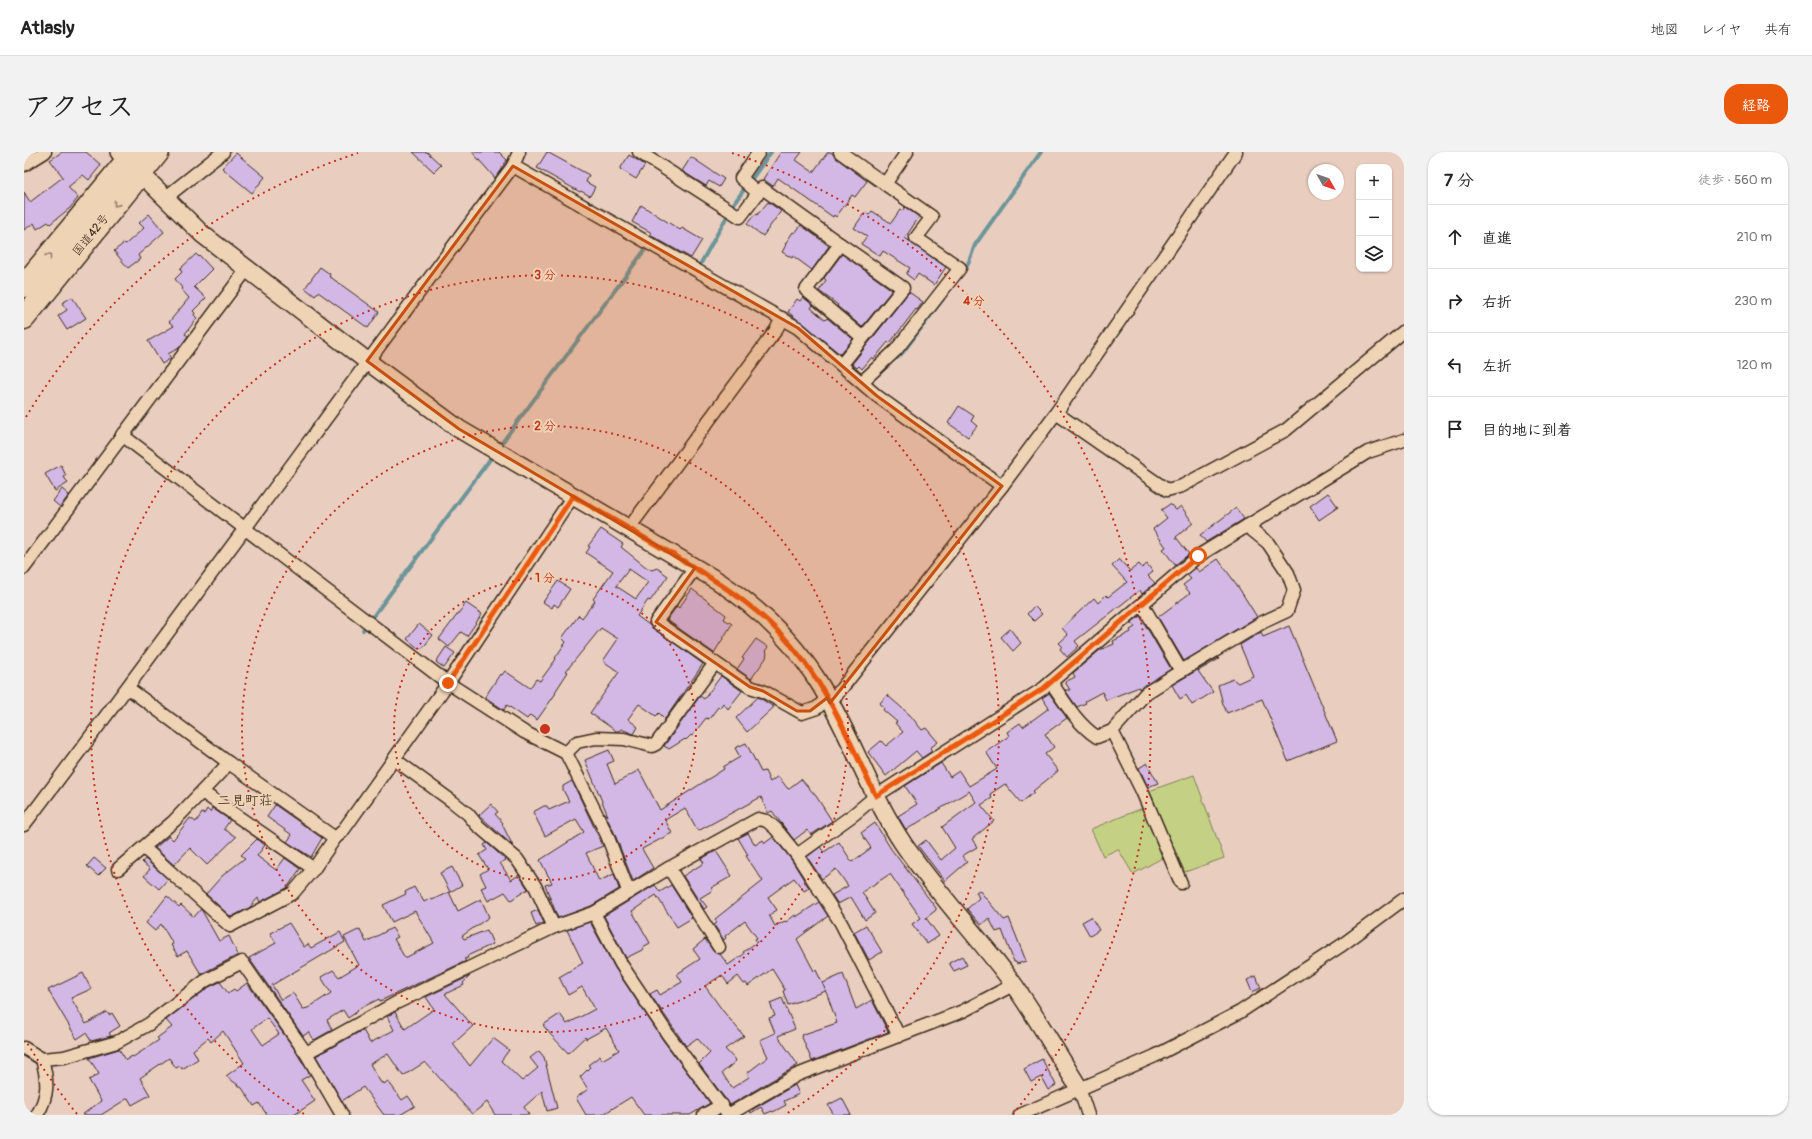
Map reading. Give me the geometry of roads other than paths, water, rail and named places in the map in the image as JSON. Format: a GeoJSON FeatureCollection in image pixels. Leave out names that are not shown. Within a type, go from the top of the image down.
{"type":"FeatureCollection","features":[{"type":"Feature","properties":{"kind":"highway","name":"国道42号"},"geometry":{"type":"LineString","coordinates":[[24,286],[130,160],[158,152]]}},
{"type":"Feature","properties":{"kind":"highway","name":"国道42号"},"geometry":{"type":"LineString","coordinates":[[24,318],[130,160]]}},
{"type":"Feature","properties":{"kind":"street"},"geometry":{"type":"LineString","coordinates":[[24,165],[45,152]]}},
{"type":"Feature","properties":{"kind":"street"},"geometry":{"type":"LineString","coordinates":[[165,198],[223,152]]}},
{"type":"Feature","properties":{"kind":"street"},"geometry":{"type":"LineString","coordinates":[[24,826],[246,529],[367,361],[513,166],[519,152]]}},
{"type":"Feature","properties":{"kind":"street"},"geometry":{"type":"LineString","coordinates":[[639,152],[740,217],[762,188],[903,288],[862,337],[842,364]]}},
{"type":"Feature","properties":{"kind":"street"},"geometry":{"type":"LineString","coordinates":[[758,193],[742,178],[759,152]]}},
{"type":"Feature","properties":{"kind":"street"},"geometry":{"type":"LineString","coordinates":[[840,152],[932,217],[916,238],[960,268],[896,350],[864,383]]}},
{"type":"Feature","properties":{"kind":"street"},"geometry":{"type":"LineString","coordinates":[[885,184],[907,152]]}},
{"type":"Feature","properties":{"kind":"street"},"geometry":{"type":"LineString","coordinates":[[695,568],[656,622],[750,687],[763,691],[802,713],[817,708],[829,700],[1002,486],[1056,413],[1236,152]]}},
{"type":"Feature","properties":{"kind":"street"},"geometry":{"type":"LineString","coordinates":[[130,160],[165,198],[202,234],[367,361],[459,428],[729,588],[766,619],[803,660],[829,700],[893,828],[918,864],[1013,985],[1079,1088],[1088,1115]]}},
{"type":"Feature","properties":{"kind":"street"},"geometry":{"type":"LineString","coordinates":[[513,166],[798,328],[842,364],[877,396],[1002,486]]}},
{"type":"Feature","properties":{"kind":"street"},"geometry":{"type":"LineString","coordinates":[[840,244],[806,290],[862,337]]}},
{"type":"Feature","properties":{"kind":"street"},"geometry":{"type":"LineString","coordinates":[[24,568],[122,435],[247,270]]}},
{"type":"Feature","properties":{"kind":"street"},"geometry":{"type":"LineString","coordinates":[[629,528],[776,330],[782,318]]}},
{"type":"Feature","properties":{"kind":"street"},"geometry":{"type":"LineString","coordinates":[[1056,413],[1168,490],[1182,486],[1286,430],[1404,331]]}},
{"type":"Feature","properties":{"kind":"street"},"geometry":{"type":"LineString","coordinates":[[122,435],[448,683],[524,732],[566,753],[607,835],[629,893]]}},
{"type":"Feature","properties":{"kind":"street"},"geometry":{"type":"LineString","coordinates":[[797,855],[853,815],[876,796],[1051,682],[1198,556],[1368,452],[1404,440]]}},
{"type":"Feature","properties":{"kind":"street"},"geometry":{"type":"LineString","coordinates":[[144,848],[230,926],[292,893],[314,869],[335,838],[342,832],[448,683],[573,496]]}},
{"type":"Feature","properties":{"kind":"street"},"geometry":{"type":"LineString","coordinates":[[1051,682],[1078,719],[1097,737],[1112,731],[1146,693],[1263,622],[1287,611],[1294,590],[1290,578],[1268,543],[1248,526]]}},
{"type":"Feature","properties":{"kind":"street"},"geometry":{"type":"LineString","coordinates":[[1142,604],[1181,671]]}},
{"type":"Feature","properties":{"kind":"street"},"geometry":{"type":"LineString","coordinates":[[566,753],[577,742],[596,738],[624,739],[652,746],[656,744],[715,663]]}},
{"type":"Feature","properties":{"kind":"street"},"geometry":{"type":"LineString","coordinates":[[128,688],[229,763],[335,838]]}},
{"type":"Feature","properties":{"kind":"street"},"geometry":{"type":"LineString","coordinates":[[1112,731],[1142,790],[1180,883]]}},
{"type":"Feature","properties":{"kind":"street"},"geometry":{"type":"LineString","coordinates":[[394,759],[468,814],[476,825],[517,859],[535,886],[554,927]]}},
{"type":"Feature","properties":{"kind":"street"},"geometry":{"type":"LineString","coordinates":[[118,869],[144,848],[202,792],[229,763]]}},
{"type":"Feature","properties":{"kind":"street"},"geometry":{"type":"LineString","coordinates":[[202,792],[314,869]]}},
{"type":"Feature","properties":{"kind":"street"},"geometry":{"type":"LineString","coordinates":[[306,1053],[396,1003],[554,927],[594,913],[669,868],[758,819],[767,821],[776,829],[797,855],[841,923],[899,1036]]}},
{"type":"Feature","properties":{"kind":"street"},"geometry":{"type":"LineString","coordinates":[[669,868],[719,947]]}},
{"type":"Feature","properties":{"kind":"street"},"geometry":{"type":"LineString","coordinates":[[1020,1115],[1155,1056],[1240,1012],[1342,945],[1404,899]]}},
{"type":"Feature","properties":{"kind":"street"},"geometry":{"type":"LineString","coordinates":[[594,913],[621,964],[669,1036],[726,1112]]}},
{"type":"Feature","properties":{"kind":"street"},"geometry":{"type":"LineString","coordinates":[[24,1048],[42,1059],[64,1057],[117,1042],[149,1024],[206,981],[242,962],[306,1053],[342,1115]]}},
{"type":"Feature","properties":{"kind":"street"},"geometry":{"type":"LineString","coordinates":[[704,1115],[726,1112],[797,1075],[963,1011],[1013,985]]}},
{"type":"Feature","properties":{"kind":"street"},"geometry":{"type":"LineString","coordinates":[[37,1115],[44,1103],[47,1089],[46,1072],[42,1059]]}},
{"type":"Feature","properties":{"kind":"waterway"},"geometry":{"type":"LineString","coordinates":[[701,263],[735,202],[771,152]]}},
{"type":"Feature","properties":{"kind":"waterway"},"geometry":{"type":"LineString","coordinates":[[962,274],[968,264],[975,245],[1041,152]]}},
{"type":"Feature","properties":{"kind":"waterway"},"geometry":{"type":"LineString","coordinates":[[498,448],[647,247],[650,248]]}},
{"type":"Feature","properties":{"kind":"waterway"},"geometry":{"type":"LineString","coordinates":[[897,358],[943,299]]}},
{"type":"Feature","properties":{"kind":"waterway"},"geometry":{"type":"LineString","coordinates":[[363,630],[494,454]]}},
{"type":"Feature","properties":{"kind":"district","name":"二見町荘"},"geometry":{"type":"Point","coordinates":[245,800]}}]}
